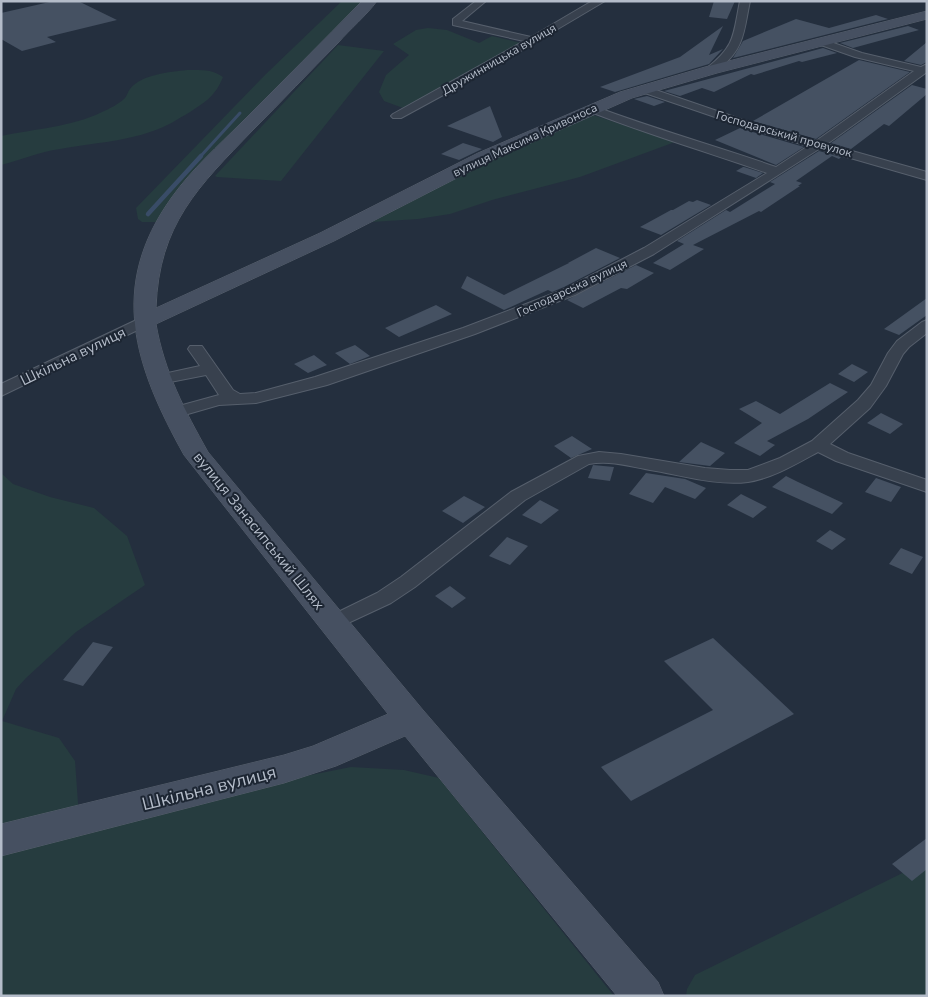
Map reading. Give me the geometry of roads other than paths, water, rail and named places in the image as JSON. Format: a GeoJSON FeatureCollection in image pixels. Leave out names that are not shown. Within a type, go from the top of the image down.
{"type":"FeatureCollection","features":[{"type":"Feature","properties":{"kind":"main road","name":"вулиця Занасипський Шлях"},"geometry":{"type":"LineString","coordinates":[[370,1],[228,146],[192,185],[170,214],[156,245],[148,280],[145,321],[148,342],[174,413],[197,455],[411,719],[644,996]]}},
{"type":"Feature","properties":{"kind":"main road","name":"вулиця Максима Кривоноса"},"geometry":{"type":"LineString","coordinates":[[145,321],[319,241],[484,157],[592,108],[643,89],[711,70],[927,15]]}},
{"type":"Feature","properties":{"kind":"main road","name":"Шкільна вулиця"},"geometry":{"type":"LineString","coordinates":[[1,840],[284,769],[324,756],[411,719]]}},
{"type":"Feature","properties":{"kind":"street"},"geometry":{"type":"LineString","coordinates":[[482,1],[456,21],[456,23],[533,40]]}},
{"type":"Feature","properties":{"kind":"street","name":"Дружинницька вулиця"},"geometry":{"type":"LineString","coordinates":[[397,116],[463,81],[574,14],[601,1]]}},
{"type":"Feature","properties":{"kind":"street"},"geometry":{"type":"LineString","coordinates":[[711,70],[726,58],[736,44],[745,1]]}},
{"type":"Feature","properties":{"kind":"street"},"geometry":{"type":"LineString","coordinates":[[822,42],[859,55],[924,68]]}},
{"type":"Feature","properties":{"kind":"street","name":"Господарська вулиця"},"geometry":{"type":"LineString","coordinates":[[174,413],[218,400],[256,398],[322,381],[469,331],[570,292],[649,251],[778,172],[820,144],[924,68]]}},
{"type":"Feature","properties":{"kind":"street","name":"Господарський провулок"},"geometry":{"type":"LineString","coordinates":[[643,89],[754,127],[820,144],[927,176]]}},
{"type":"Feature","properties":{"kind":"street"},"geometry":{"type":"LineString","coordinates":[[592,108],[644,129],[706,147],[778,172]]}},
{"type":"Feature","properties":{"kind":"street","name":"Шкільна вулиця"},"geometry":{"type":"LineString","coordinates":[[1,391],[145,321]]}},
{"type":"Feature","properties":{"kind":"street"},"geometry":{"type":"LineString","coordinates":[[333,623],[384,598],[408,582],[501,507],[584,460],[599,457],[620,459],[704,474],[748,476],[764,472],[786,462],[818,445],[864,404],[878,386],[903,344],[927,325]]}},
{"type":"Feature","properties":{"kind":"street"},"geometry":{"type":"LineString","coordinates":[[196,349],[227,394],[236,398]]}},
{"type":"Feature","properties":{"kind":"street"},"geometry":{"type":"LineString","coordinates":[[160,379],[210,370]]}},
{"type":"Feature","properties":{"kind":"street"},"geometry":{"type":"LineString","coordinates":[[818,445],[842,457],[927,486]]}},
{"type":"Feature","properties":{"kind":"waterway"},"geometry":{"type":"LineString","coordinates":[[199,158],[240,113]]}},
{"type":"Feature","properties":{"kind":"waterway"},"geometry":{"type":"LineString","coordinates":[[148,214],[201,156]]}}]}
